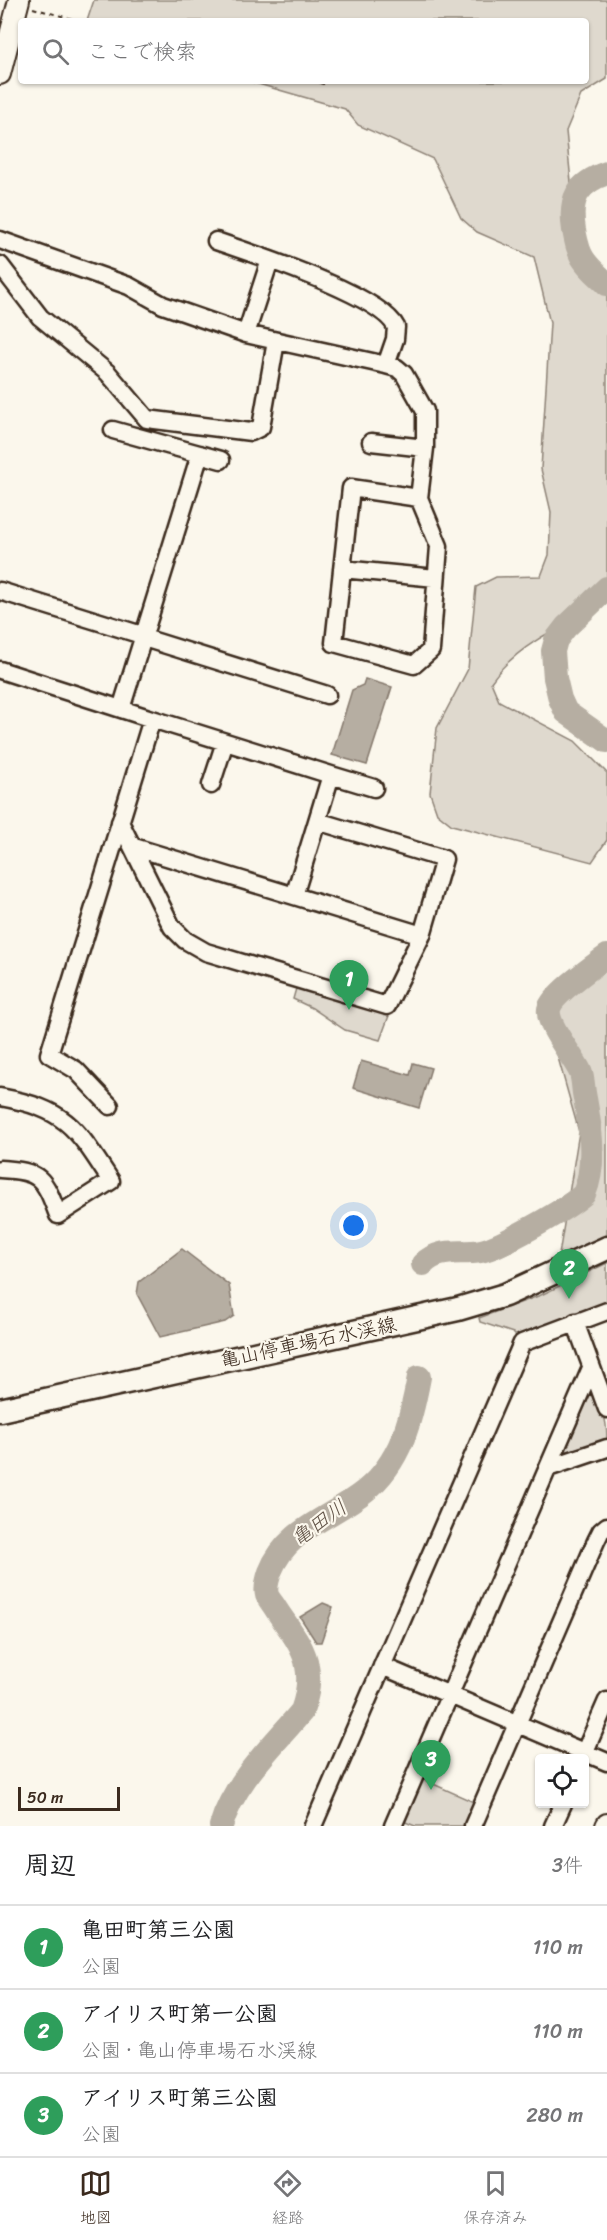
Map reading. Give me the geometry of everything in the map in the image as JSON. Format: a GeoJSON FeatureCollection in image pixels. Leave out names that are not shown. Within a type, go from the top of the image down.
{"type":"FeatureCollection","features":[{"type":"Feature","properties":{"kind":"main road","name":"亀山停車場石水渓線"},"geometry":{"type":"LineString","coordinates":[[0,1410],[458,1309],[505,1295],[607,1248]]}},
{"type":"Feature","properties":{"kind":"street"},"geometry":{"type":"LineString","coordinates":[[0,74],[19,2]]}},
{"type":"Feature","properties":{"kind":"street"},"geometry":{"type":"LineString","coordinates":[[0,240],[129,286],[163,305],[246,334],[386,365],[397,368],[404,374],[425,411],[425,448],[419,498],[439,546],[431,650],[414,665],[334,644],[351,488],[419,498]]}},
{"type":"Feature","properties":{"kind":"street"},"geometry":{"type":"LineString","coordinates":[[216,241],[304,271],[389,317],[396,327],[396,334],[386,365]]}},
{"type":"Feature","properties":{"kind":"street"},"geometry":{"type":"LineString","coordinates":[[246,334],[270,260]]}},
{"type":"Feature","properties":{"kind":"street"},"geometry":{"type":"LineString","coordinates":[[0,265],[40,317],[108,373],[147,419],[251,432],[261,427],[276,341]]}},
{"type":"Feature","properties":{"kind":"street"},"geometry":{"type":"LineString","coordinates":[[113,430],[221,460]]}},
{"type":"Feature","properties":{"kind":"street"},"geometry":{"type":"LineString","coordinates":[[371,442],[425,448]]}},
{"type":"Feature","properties":{"kind":"street"},"geometry":{"type":"LineString","coordinates":[[121,709],[200,454]]}},
{"type":"Feature","properties":{"kind":"street"},"geometry":{"type":"LineString","coordinates":[[342,569],[436,578]]}},
{"type":"Feature","properties":{"kind":"street"},"geometry":{"type":"LineString","coordinates":[[0,591],[327,694]]}},
{"type":"Feature","properties":{"kind":"street"},"geometry":{"type":"LineString","coordinates":[[0,670],[374,788]]}},
{"type":"Feature","properties":{"kind":"street"},"geometry":{"type":"LineString","coordinates":[[110,1106],[76,1070],[49,1054],[152,719]]}},
{"type":"Feature","properties":{"kind":"street"},"geometry":{"type":"LineString","coordinates":[[211,785],[225,741]]}},
{"type":"Feature","properties":{"kind":"street"},"geometry":{"type":"LineString","coordinates":[[294,896],[331,775]]}},
{"type":"Feature","properties":{"kind":"street"},"geometry":{"type":"LineString","coordinates":[[120,822],[172,927],[185,940],[206,952],[387,1006],[422,936],[444,860],[317,820]]}},
{"type":"Feature","properties":{"kind":"street"},"geometry":{"type":"LineString","coordinates":[[134,847],[422,936]]}},
{"type":"Feature","properties":{"kind":"street"},"geometry":{"type":"LineString","coordinates":[[0,1097],[29,1102],[65,1120],[87,1144],[111,1181],[58,1215],[49,1190],[33,1174],[24,1170],[0,1169]]}},
{"type":"Feature","properties":{"kind":"street"},"geometry":{"type":"LineString","coordinates":[[313,1826],[522,1343],[607,1311]]}},
{"type":"Feature","properties":{"kind":"street"},"geometry":{"type":"LineString","coordinates":[[575,1322],[607,1409]]}},
{"type":"Feature","properties":{"kind":"street"},"geometry":{"type":"LineString","coordinates":[[393,1826],[591,1368]]}},
{"type":"Feature","properties":{"kind":"street"},"geometry":{"type":"LineString","coordinates":[[548,1468],[607,1448]]}},
{"type":"Feature","properties":{"kind":"street"},"geometry":{"type":"LineString","coordinates":[[472,1826],[596,1540],[607,1526]]}},
{"type":"Feature","properties":{"kind":"street"},"geometry":{"type":"LineString","coordinates":[[382,1666],[517,1723],[579,1754]]}},
{"type":"Feature","properties":{"kind":"street"},"geometry":{"type":"LineString","coordinates":[[584,1754],[607,1701]]}},
{"type":"Feature","properties":{"kind":"street"},"geometry":{"type":"LineString","coordinates":[[589,1758],[607,1762]]}},
{"type":"Feature","properties":{"kind":"street"},"geometry":{"type":"LineString","coordinates":[[553,1826],[561,1808]]}},
{"type":"Feature","properties":{"kind":"path"},"geometry":{"type":"LineString","coordinates":[[19,2],[70,18]]}},
{"type":"Feature","properties":{"kind":"shaded area"},"geometry":{"type":"Polygon","coordinates":[[[94,0],[607,0],[607,79],[581,95],[566,131],[576,233],[607,275],[607,603],[544,636],[514,656],[491,682],[499,701],[575,741],[607,773],[607,840],[592,862],[452,825],[437,813],[430,793],[437,728],[468,669],[476,587],[496,577],[541,576],[549,555],[551,512],[541,469],[550,323],[534,257],[477,232],[461,218],[433,159],[358,125],[345,109],[258,84],[589,84],[589,18],[88,18],[94,0]]]}},
{"type":"Feature","properties":{"kind":"shaded area"},"geometry":{"type":"Polygon","coordinates":[[[365,679],[392,687],[367,765],[332,755],[352,690],[363,685],[365,679]]]}},
{"type":"Feature","properties":{"kind":"shaded area"},"geometry":{"type":"Polygon","coordinates":[[[607,961],[607,1238],[558,1261],[579,1132],[555,1047],[556,1004],[565,985],[607,961]]]}},
{"type":"Feature","properties":{"kind":"shaded area"},"geometry":{"type":"Polygon","coordinates":[[[297,985],[390,1013],[380,1040],[345,1030],[312,1008],[293,999],[297,985]]]}},
{"type":"Feature","properties":{"kind":"shaded area"},"geometry":{"type":"Polygon","coordinates":[[[361,1061],[410,1075],[413,1063],[431,1068],[419,1108],[353,1088],[361,1061]]]}},
{"type":"Feature","properties":{"kind":"shaded area"},"geometry":{"type":"Polygon","coordinates":[[[182,1249],[229,1285],[234,1316],[225,1322],[160,1337],[137,1294],[139,1282],[182,1249]]]}},
{"type":"Feature","properties":{"kind":"shaded area"},"geometry":{"type":"Polygon","coordinates":[[[607,1263],[607,1303],[517,1337],[513,1333],[480,1322],[479,1318],[541,1295],[607,1263]]]}},
{"type":"Feature","properties":{"kind":"shaded area"},"geometry":{"type":"Polygon","coordinates":[[[587,1392],[595,1397],[602,1408],[607,1441],[565,1453],[564,1448],[587,1392]]]}},
{"type":"Feature","properties":{"kind":"shaded area"},"geometry":{"type":"Polygon","coordinates":[[[323,1603],[333,1607],[321,1642],[316,1642],[300,1617],[323,1603]]]}},
{"type":"Feature","properties":{"kind":"shaded area"},"geometry":{"type":"Polygon","coordinates":[[[420,1778],[476,1803],[465,1826],[415,1826],[403,1821],[420,1778]]]}},
{"type":"Feature","properties":{"kind":"waterway","name":"亀田川"},"geometry":{"type":"LineString","coordinates":[[607,173],[582,187],[574,201],[573,209],[576,242],[582,257],[607,284]]}},
{"type":"Feature","properties":{"kind":"waterway","name":"亀田川"},"geometry":{"type":"LineString","coordinates":[[607,588],[566,627],[556,640],[553,651],[555,678],[566,712],[607,741]]}},
{"type":"Feature","properties":{"kind":"waterway","name":"亀田川"},"geometry":{"type":"LineString","coordinates":[[423,1264],[443,1253],[473,1252],[491,1248],[534,1226],[584,1194],[590,1170],[591,1144],[581,1073],[552,1023],[549,1009],[566,988],[607,956]]}},
{"type":"Feature","properties":{"kind":"waterway","name":"亀田川"},"geometry":{"type":"LineString","coordinates":[[221,1826],[235,1794],[267,1751],[302,1711],[307,1695],[308,1672],[302,1650],[267,1595],[270,1572],[287,1545],[299,1534],[365,1491],[388,1467],[408,1424],[419,1377]]}},
{"type":"Feature","properties":{"kind":"place","name":"亀田町第三公園"},"geometry":{"type":"Point","coordinates":[349,1010]}},
{"type":"Feature","properties":{"kind":"place","name":"アイリス町第一公園"},"geometry":{"type":"Point","coordinates":[569,1299]}},
{"type":"Feature","properties":{"kind":"place","name":"アイリス町第三公園"},"geometry":{"type":"Point","coordinates":[431,1790]}}]}
